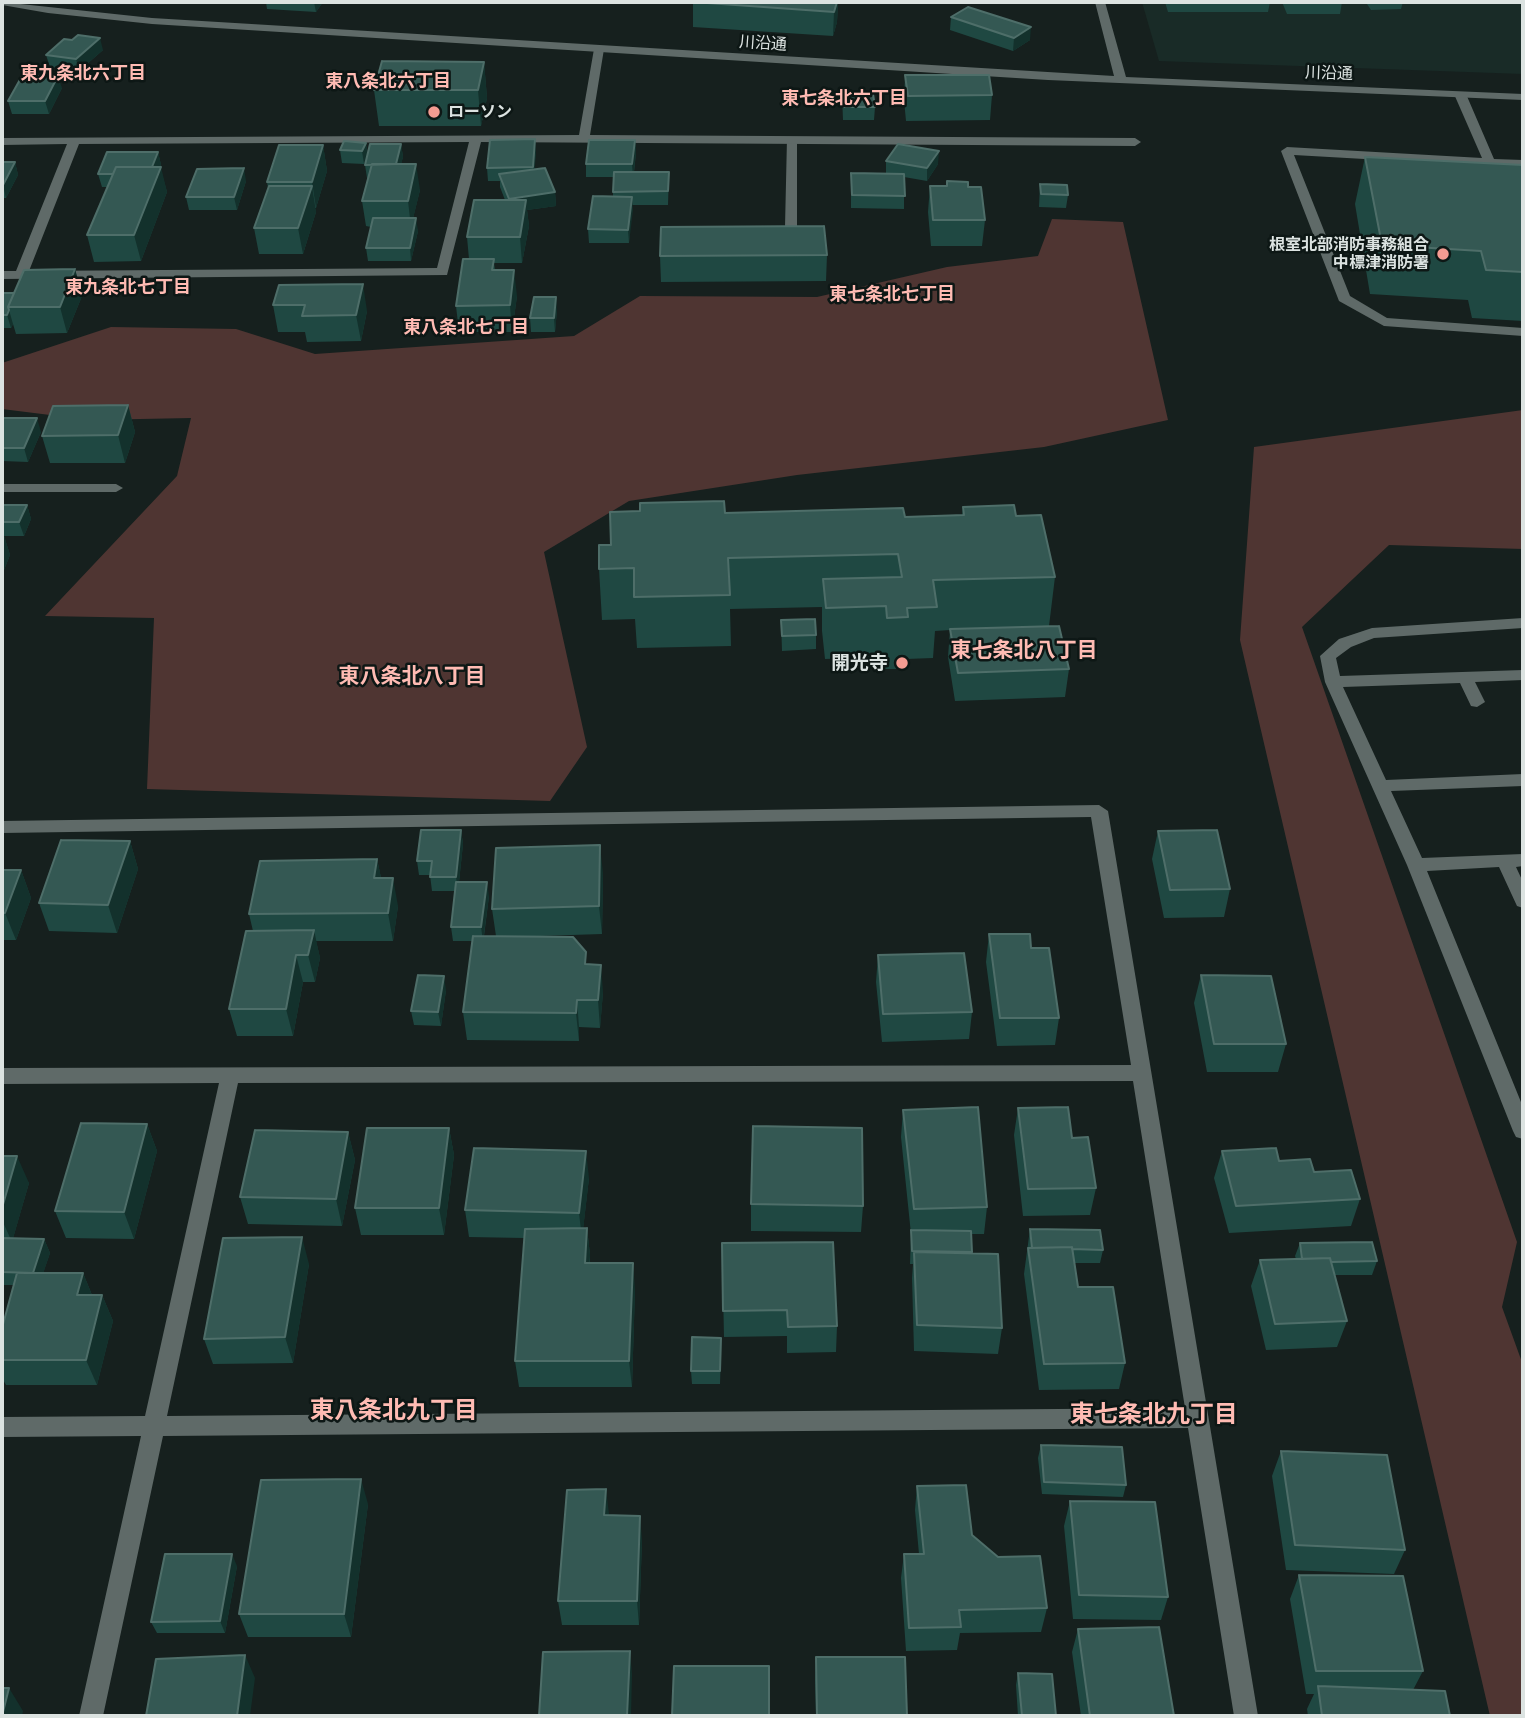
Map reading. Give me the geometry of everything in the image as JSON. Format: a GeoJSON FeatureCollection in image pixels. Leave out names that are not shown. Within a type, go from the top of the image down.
{"type":"FeatureCollection","features":[{"type":"Feature","properties":{"kind":"street","name":"川沿通"},"geometry":{"type":"LineString","coordinates":[[2,2],[48,10],[152,21],[599,49],[1121,80],[1523,97]]}},
{"type":"Feature","properties":{"kind":"street"},"geometry":{"type":"LineString","coordinates":[[1100,2],[1121,80]]}},
{"type":"Feature","properties":{"kind":"street"},"geometry":{"type":"LineString","coordinates":[[584,138],[599,49]]}},
{"type":"Feature","properties":{"kind":"street"},"geometry":{"type":"LineString","coordinates":[[1460,94],[1490,162]]}},
{"type":"Feature","properties":{"kind":"street"},"geometry":{"type":"LineString","coordinates":[[2,141],[584,138],[1135,142]]}},
{"type":"Feature","properties":{"kind":"street"},"geometry":{"type":"LineString","coordinates":[[2,275],[442,272],[476,139]]}},
{"type":"Feature","properties":{"kind":"street"},"geometry":{"type":"LineString","coordinates":[[765,231],[792,231],[791,139]]}},
{"type":"Feature","properties":{"kind":"street"},"geometry":{"type":"LineString","coordinates":[[21,275],[75,141]]}},
{"type":"Feature","properties":{"kind":"street"},"geometry":{"type":"LineString","coordinates":[[1523,164],[1287,151],[1344,298],[1384,322],[1523,332]]}},
{"type":"Feature","properties":{"kind":"street"},"geometry":{"type":"LineString","coordinates":[[2,488],[116,488]]}},
{"type":"Feature","properties":{"kind":"street"},"geometry":{"type":"LineString","coordinates":[[1523,623],[1372,633],[1345,643],[1328,656],[1332,682],[1416,865],[1523,1130]]}},
{"type":"Feature","properties":{"kind":"street"},"geometry":{"type":"LineString","coordinates":[[1332,682],[1523,675]]}},
{"type":"Feature","properties":{"kind":"street"},"geometry":{"type":"LineString","coordinates":[[1465,677],[1477,702]]}},
{"type":"Feature","properties":{"kind":"street"},"geometry":{"type":"LineString","coordinates":[[1380,786],[1523,780]]}},
{"type":"Feature","properties":{"kind":"street"},"geometry":{"type":"LineString","coordinates":[[2,827],[1099,811],[1246,1716]]}},
{"type":"Feature","properties":{"kind":"street"},"geometry":{"type":"LineString","coordinates":[[1416,865],[1514,860],[1523,901]]}},
{"type":"Feature","properties":{"kind":"street"},"geometry":{"type":"LineString","coordinates":[[2,1076],[1140,1073]]}},
{"type":"Feature","properties":{"kind":"street"},"geometry":{"type":"LineString","coordinates":[[91,1716],[230,1076]]}},
{"type":"Feature","properties":{"kind":"street"},"geometry":{"type":"LineString","coordinates":[[2,1427],[1198,1418]]}},
{"type":"Feature","properties":{"kind":"shaded area"},"geometry":{"type":"Polygon","coordinates":[[[1142,2],[1523,2],[1523,74],[1159,61],[1142,2]]]}},
{"type":"Feature","properties":{"kind":"shaded area"},"geometry":{"type":"Polygon","coordinates":[[[1052,219],[1123,222],[1168,420],[1044,447],[797,475],[629,501],[544,552],[587,747],[550,801],[147,789],[154,618],[45,616],[177,476],[191,418],[90,420],[2,409],[2,363],[111,327],[236,329],[315,354],[574,336],[640,296],[817,297],[947,267],[1038,256],[1052,219]]]}},
{"type":"Feature","properties":{"kind":"shaded area"},"geometry":{"type":"Polygon","coordinates":[[[1523,410],[1523,549],[1389,545],[1302,627],[1517,1242],[1502,1307],[1523,1365],[1523,1716],[1490,1716],[1240,640],[1254,447],[1523,410]]]}},
{"type":"Feature","properties":{"kind":"building"},"geometry":{"type":"Polygon","coordinates":[[[693,2],[837,2],[834,12],[693,2]]]}},
{"type":"Feature","properties":{"kind":"building"},"geometry":{"type":"Polygon","coordinates":[[[968,7],[1031,27],[1014,38],[951,17],[968,7]]]}},
{"type":"Feature","properties":{"kind":"building"},"geometry":{"type":"Polygon","coordinates":[[[78,35],[100,38],[76,59],[46,55],[64,39],[72,40],[78,35]]]}},
{"type":"Feature","properties":{"kind":"building"},"geometry":{"type":"Polygon","coordinates":[[[382,61],[484,62],[478,90],[374,90],[382,61]]]}},
{"type":"Feature","properties":{"kind":"building"},"geometry":{"type":"Polygon","coordinates":[[[905,75],[989,75],[992,95],[908,96],[905,75]]]}},
{"type":"Feature","properties":{"kind":"building"},"geometry":{"type":"Polygon","coordinates":[[[22,76],[58,76],[45,101],[8,101],[22,76]]]}},
{"type":"Feature","properties":{"kind":"building"},"geometry":{"type":"Polygon","coordinates":[[[873,94],[875,107],[844,107],[842,95],[873,94]]]}},
{"type":"Feature","properties":{"kind":"building"},"geometry":{"type":"Polygon","coordinates":[[[535,139],[533,167],[487,168],[490,140],[535,139]]]}},
{"type":"Feature","properties":{"kind":"building"},"geometry":{"type":"Polygon","coordinates":[[[589,140],[635,140],[632,164],[586,164],[589,140]]]}},
{"type":"Feature","properties":{"kind":"building"},"geometry":{"type":"Polygon","coordinates":[[[344,141],[366,143],[362,151],[340,150],[344,141]]]}},
{"type":"Feature","properties":{"kind":"building"},"geometry":{"type":"Polygon","coordinates":[[[370,144],[401,144],[396,164],[365,165],[370,144]]]}},
{"type":"Feature","properties":{"kind":"building"},"geometry":{"type":"Polygon","coordinates":[[[898,144],[939,151],[927,168],[886,161],[898,144]]]}},
{"type":"Feature","properties":{"kind":"building"},"geometry":{"type":"Polygon","coordinates":[[[279,145],[323,145],[312,182],[267,182],[279,145]]]}},
{"type":"Feature","properties":{"kind":"building"},"geometry":{"type":"Polygon","coordinates":[[[107,152],[158,152],[152,167],[116,167],[113,174],[98,174],[107,152]]]}},
{"type":"Feature","properties":{"kind":"building"},"geometry":{"type":"Polygon","coordinates":[[[1365,157],[1523,165],[1523,272],[1486,270],[1481,251],[1382,245],[1365,157]]]}},
{"type":"Feature","properties":{"kind":"building"},"geometry":{"type":"Polygon","coordinates":[[[2,162],[15,162],[3,185],[2,185],[2,162]]]}},
{"type":"Feature","properties":{"kind":"building"},"geometry":{"type":"Polygon","coordinates":[[[372,164],[416,164],[408,201],[362,201],[372,164]]]}},
{"type":"Feature","properties":{"kind":"building"},"geometry":{"type":"Polygon","coordinates":[[[116,167],[161,167],[134,235],[87,235],[116,167]]]}},
{"type":"Feature","properties":{"kind":"building"},"geometry":{"type":"Polygon","coordinates":[[[244,168],[234,197],[186,197],[197,169],[244,168]]]}},
{"type":"Feature","properties":{"kind":"building"},"geometry":{"type":"Polygon","coordinates":[[[545,168],[555,192],[509,199],[499,174],[545,168]]]}},
{"type":"Feature","properties":{"kind":"building"},"geometry":{"type":"Polygon","coordinates":[[[614,172],[669,172],[668,191],[613,192],[614,172]]]}},
{"type":"Feature","properties":{"kind":"building"},"geometry":{"type":"Polygon","coordinates":[[[851,173],[904,174],[905,196],[852,195],[851,173]]]}},
{"type":"Feature","properties":{"kind":"building"},"geometry":{"type":"Polygon","coordinates":[[[947,181],[968,182],[968,187],[981,187],[985,220],[933,220],[930,186],[947,186],[947,181]]]}},
{"type":"Feature","properties":{"kind":"building"},"geometry":{"type":"Polygon","coordinates":[[[1040,184],[1067,185],[1068,195],[1041,194],[1040,184]]]}},
{"type":"Feature","properties":{"kind":"building"},"geometry":{"type":"Polygon","coordinates":[[[269,186],[312,186],[298,228],[254,228],[269,186]]]}},
{"type":"Feature","properties":{"kind":"building"},"geometry":{"type":"Polygon","coordinates":[[[593,196],[632,197],[628,230],[588,229],[593,196]]]}},
{"type":"Feature","properties":{"kind":"building"},"geometry":{"type":"Polygon","coordinates":[[[474,200],[526,200],[520,237],[467,237],[474,200]]]}},
{"type":"Feature","properties":{"kind":"building"},"geometry":{"type":"Polygon","coordinates":[[[373,218],[416,218],[410,248],[366,248],[373,218]]]}},
{"type":"Feature","properties":{"kind":"building"},"geometry":{"type":"Polygon","coordinates":[[[824,226],[827,255],[660,256],[661,227],[824,226]]]}},
{"type":"Feature","properties":{"kind":"building"},"geometry":{"type":"Polygon","coordinates":[[[463,259],[494,259],[492,270],[514,270],[510,305],[456,306],[463,259]]]}},
{"type":"Feature","properties":{"kind":"building"},"geometry":{"type":"Polygon","coordinates":[[[75,269],[60,307],[8,307],[24,270],[75,269]]]}},
{"type":"Feature","properties":{"kind":"building"},"geometry":{"type":"Polygon","coordinates":[[[363,284],[356,315],[302,316],[305,305],[273,305],[279,285],[363,284]]]}},
{"type":"Feature","properties":{"kind":"building"},"geometry":{"type":"Polygon","coordinates":[[[2,293],[14,293],[7,315],[2,315],[2,293]]]}},
{"type":"Feature","properties":{"kind":"building"},"geometry":{"type":"Polygon","coordinates":[[[534,297],[556,297],[554,318],[530,318],[534,297]]]}},
{"type":"Feature","properties":{"kind":"building"},"geometry":{"type":"Polygon","coordinates":[[[128,405],[118,435],[42,436],[53,406],[128,405]]]}},
{"type":"Feature","properties":{"kind":"building"},"geometry":{"type":"Polygon","coordinates":[[[2,418],[37,418],[24,448],[2,448],[2,418]]]}},
{"type":"Feature","properties":{"kind":"building"},"geometry":{"type":"Polygon","coordinates":[[[724,501],[725,513],[903,508],[905,517],[964,515],[963,507],[1014,505],[1016,516],[1041,515],[1055,577],[933,580],[937,607],[907,608],[908,617],[887,618],[886,606],[826,608],[823,579],[902,577],[898,554],[728,558],[730,595],[634,597],[634,568],[599,569],[599,545],[611,545],[610,512],[640,511],[640,503],[724,501]]]}},
{"type":"Feature","properties":{"kind":"building"},"geometry":{"type":"Polygon","coordinates":[[[2,505],[27,505],[19,522],[2,522],[2,505]]]}},
{"type":"Feature","properties":{"kind":"building"},"geometry":{"type":"Polygon","coordinates":[[[815,619],[816,635],[782,636],[781,620],[815,619]]]}},
{"type":"Feature","properties":{"kind":"building"},"geometry":{"type":"Polygon","coordinates":[[[1059,626],[1069,669],[958,673],[950,629],[1059,626]]]}},
{"type":"Feature","properties":{"kind":"building"},"geometry":{"type":"Polygon","coordinates":[[[421,830],[461,830],[456,877],[430,877],[432,861],[417,861],[421,830]]]}},
{"type":"Feature","properties":{"kind":"building"},"geometry":{"type":"Polygon","coordinates":[[[1217,830],[1230,889],[1170,890],[1158,831],[1217,830]]]}},
{"type":"Feature","properties":{"kind":"building"},"geometry":{"type":"Polygon","coordinates":[[[61,840],[130,841],[108,905],[39,903],[61,840]]]}},
{"type":"Feature","properties":{"kind":"building"},"geometry":{"type":"Polygon","coordinates":[[[600,845],[599,906],[492,909],[496,848],[600,845]]]}},
{"type":"Feature","properties":{"kind":"building"},"geometry":{"type":"Polygon","coordinates":[[[377,859],[374,878],[393,878],[388,913],[249,914],[260,861],[377,859]]]}},
{"type":"Feature","properties":{"kind":"building"},"geometry":{"type":"Polygon","coordinates":[[[2,870],[21,870],[5,913],[2,913],[2,870]]]}},
{"type":"Feature","properties":{"kind":"building"},"geometry":{"type":"Polygon","coordinates":[[[456,882],[487,882],[481,927],[451,927],[456,882]]]}},
{"type":"Feature","properties":{"kind":"building"},"geometry":{"type":"Polygon","coordinates":[[[314,930],[308,955],[296,955],[286,1009],[229,1009],[246,931],[314,930]]]}},
{"type":"Feature","properties":{"kind":"building"},"geometry":{"type":"Polygon","coordinates":[[[989,934],[1030,934],[1031,948],[1049,948],[1059,1018],[1000,1018],[989,934]]]}},
{"type":"Feature","properties":{"kind":"building"},"geometry":{"type":"Polygon","coordinates":[[[473,936],[573,937],[586,952],[585,964],[601,965],[598,1000],[577,1000],[576,1013],[463,1012],[473,936]]]}},
{"type":"Feature","properties":{"kind":"building"},"geometry":{"type":"Polygon","coordinates":[[[964,953],[972,1012],[883,1014],[878,955],[964,953]]]}},
{"type":"Feature","properties":{"kind":"building"},"geometry":{"type":"Polygon","coordinates":[[[418,975],[444,976],[438,1012],[411,1011],[418,975]]]}},
{"type":"Feature","properties":{"kind":"building"},"geometry":{"type":"Polygon","coordinates":[[[1201,975],[1271,976],[1286,1044],[1214,1044],[1201,975]]]}},
{"type":"Feature","properties":{"kind":"building"},"geometry":{"type":"Polygon","coordinates":[[[978,1107],[987,1207],[914,1209],[903,1110],[978,1107]]]}},
{"type":"Feature","properties":{"kind":"building"},"geometry":{"type":"Polygon","coordinates":[[[1068,1107],[1072,1138],[1088,1137],[1096,1188],[1028,1189],[1018,1108],[1068,1107]]]}},
{"type":"Feature","properties":{"kind":"building"},"geometry":{"type":"Polygon","coordinates":[[[81,1123],[147,1124],[124,1212],[55,1211],[81,1123]]]}},
{"type":"Feature","properties":{"kind":"building"},"geometry":{"type":"Polygon","coordinates":[[[753,1126],[862,1128],[863,1206],[751,1204],[753,1126]]]}},
{"type":"Feature","properties":{"kind":"building"},"geometry":{"type":"Polygon","coordinates":[[[367,1128],[449,1128],[439,1208],[355,1208],[367,1128]]]}},
{"type":"Feature","properties":{"kind":"building"},"geometry":{"type":"Polygon","coordinates":[[[255,1130],[348,1132],[336,1199],[240,1197],[255,1130]]]}},
{"type":"Feature","properties":{"kind":"building"},"geometry":{"type":"Polygon","coordinates":[[[474,1148],[586,1151],[579,1213],[465,1210],[474,1148]]]}},
{"type":"Feature","properties":{"kind":"building"},"geometry":{"type":"Polygon","coordinates":[[[1276,1148],[1279,1161],[1310,1159],[1314,1172],[1351,1170],[1360,1199],[1236,1206],[1222,1151],[1276,1148]]]}},
{"type":"Feature","properties":{"kind":"building"},"geometry":{"type":"Polygon","coordinates":[[[2,1156],[17,1156],[2,1208],[2,1156]]]}},
{"type":"Feature","properties":{"kind":"building"},"geometry":{"type":"Polygon","coordinates":[[[587,1228],[585,1263],[633,1263],[629,1361],[515,1361],[525,1229],[587,1228]]]}},
{"type":"Feature","properties":{"kind":"building"},"geometry":{"type":"Polygon","coordinates":[[[1030,1229],[1100,1230],[1103,1250],[1072,1247],[1032,1248],[1030,1229]]]}},
{"type":"Feature","properties":{"kind":"building"},"geometry":{"type":"Polygon","coordinates":[[[911,1230],[971,1231],[972,1252],[912,1251],[911,1230]]]}},
{"type":"Feature","properties":{"kind":"building"},"geometry":{"type":"Polygon","coordinates":[[[302,1237],[285,1337],[204,1339],[223,1238],[302,1237]]]}},
{"type":"Feature","properties":{"kind":"building"},"geometry":{"type":"Polygon","coordinates":[[[2,1238],[44,1239],[33,1273],[2,1272],[2,1238]]]}},
{"type":"Feature","properties":{"kind":"building"},"geometry":{"type":"Polygon","coordinates":[[[833,1242],[837,1326],[788,1327],[787,1310],[723,1311],[722,1243],[833,1242]]]}},
{"type":"Feature","properties":{"kind":"building"},"geometry":{"type":"Polygon","coordinates":[[[1372,1242],[1377,1261],[1331,1262],[1330,1258],[1302,1259],[1300,1243],[1372,1242]]]}},
{"type":"Feature","properties":{"kind":"building"},"geometry":{"type":"Polygon","coordinates":[[[1072,1247],[1078,1287],[1113,1287],[1125,1363],[1044,1364],[1028,1248],[1072,1247]]]}},
{"type":"Feature","properties":{"kind":"building"},"geometry":{"type":"Polygon","coordinates":[[[914,1252],[998,1254],[1002,1328],[917,1325],[914,1252]]]}},
{"type":"Feature","properties":{"kind":"building"},"geometry":{"type":"Polygon","coordinates":[[[1330,1258],[1347,1321],[1275,1324],[1260,1260],[1330,1258]]]}},
{"type":"Feature","properties":{"kind":"building"},"geometry":{"type":"Polygon","coordinates":[[[17,1273],[83,1273],[77,1295],[102,1295],[86,1360],[2,1360],[2,1328],[17,1273]]]}},
{"type":"Feature","properties":{"kind":"building"},"geometry":{"type":"Polygon","coordinates":[[[692,1337],[721,1338],[720,1371],[691,1371],[692,1337]]]}},
{"type":"Feature","properties":{"kind":"building"},"geometry":{"type":"Polygon","coordinates":[[[1041,1445],[1122,1447],[1126,1485],[1044,1482],[1041,1445]]]}},
{"type":"Feature","properties":{"kind":"building"},"geometry":{"type":"Polygon","coordinates":[[[1281,1451],[1387,1455],[1405,1550],[1295,1545],[1281,1451]]]}},
{"type":"Feature","properties":{"kind":"building"},"geometry":{"type":"Polygon","coordinates":[[[361,1479],[344,1614],[239,1614],[261,1480],[361,1479]]]}},
{"type":"Feature","properties":{"kind":"building"},"geometry":{"type":"Polygon","coordinates":[[[966,1485],[972,1535],[998,1557],[1040,1556],[1047,1608],[959,1610],[961,1627],[909,1628],[904,1554],[924,1554],[917,1486],[966,1485]]]}},
{"type":"Feature","properties":{"kind":"building"},"geometry":{"type":"Polygon","coordinates":[[[606,1489],[604,1515],[640,1516],[637,1601],[558,1601],[567,1490],[606,1489]]]}},
{"type":"Feature","properties":{"kind":"building"},"geometry":{"type":"Polygon","coordinates":[[[1070,1501],[1155,1502],[1168,1597],[1079,1595],[1070,1501]]]}},
{"type":"Feature","properties":{"kind":"building"},"geometry":{"type":"Polygon","coordinates":[[[165,1554],[232,1554],[220,1621],[151,1622],[165,1554]]]}},
{"type":"Feature","properties":{"kind":"building"},"geometry":{"type":"Polygon","coordinates":[[[1299,1575],[1403,1576],[1423,1671],[1316,1671],[1299,1575]]]}},
{"type":"Feature","properties":{"kind":"building"},"geometry":{"type":"Polygon","coordinates":[[[1159,1627],[1174,1716],[1090,1716],[1078,1629],[1159,1627]]]}},
{"type":"Feature","properties":{"kind":"building"},"geometry":{"type":"Polygon","coordinates":[[[630,1651],[627,1716],[539,1716],[543,1652],[630,1651]]]}},
{"type":"Feature","properties":{"kind":"building"},"geometry":{"type":"Polygon","coordinates":[[[245,1655],[237,1716],[146,1716],[156,1659],[245,1655]]]}},
{"type":"Feature","properties":{"kind":"building"},"geometry":{"type":"Polygon","coordinates":[[[816,1657],[905,1657],[907,1716],[817,1716],[816,1657]]]}},
{"type":"Feature","properties":{"kind":"building"},"geometry":{"type":"Polygon","coordinates":[[[674,1666],[769,1666],[769,1716],[672,1716],[674,1666]]]}},
{"type":"Feature","properties":{"kind":"building"},"geometry":{"type":"Polygon","coordinates":[[[1018,1673],[1052,1674],[1056,1716],[1022,1716],[1018,1673]]]}},
{"type":"Feature","properties":{"kind":"building"},"geometry":{"type":"Polygon","coordinates":[[[1318,1686],[1445,1691],[1450,1716],[1322,1716],[1318,1686]]]}},
{"type":"Feature","properties":{"kind":"building"},"geometry":{"type":"Polygon","coordinates":[[[2,1688],[9,1688],[2,1716],[2,1688]]]}},
{"type":"Feature","properties":{"kind":"place","name":"ローソン"},"geometry":{"type":"Point","coordinates":[434,112]}},
{"type":"Feature","properties":{"kind":"place","name":"根室北部消防事務組合 中標津消防署"},"geometry":{"type":"Point","coordinates":[1443,254]}},
{"type":"Feature","properties":{"kind":"place","name":"開光寺"},"geometry":{"type":"Point","coordinates":[902,663]}},
{"type":"Feature","properties":{"kind":"district","name":"東九条北六丁目"},"geometry":{"type":"Point","coordinates":[83,73]}},
{"type":"Feature","properties":{"kind":"district","name":"東八条北六丁目"},"geometry":{"type":"Point","coordinates":[388,81]}},
{"type":"Feature","properties":{"kind":"district","name":"東七条北六丁目"},"geometry":{"type":"Point","coordinates":[844,98]}},
{"type":"Feature","properties":{"kind":"district","name":"東九条北七丁目"},"geometry":{"type":"Point","coordinates":[128,287]}},
{"type":"Feature","properties":{"kind":"district","name":"東七条北七丁目"},"geometry":{"type":"Point","coordinates":[892,294]}},
{"type":"Feature","properties":{"kind":"district","name":"東八条北七丁目"},"geometry":{"type":"Point","coordinates":[466,327]}},
{"type":"Feature","properties":{"kind":"district","name":"東七条北八丁目"},"geometry":{"type":"Point","coordinates":[1024,650]}},
{"type":"Feature","properties":{"kind":"district","name":"東八条北八丁目"},"geometry":{"type":"Point","coordinates":[412,676]}},
{"type":"Feature","properties":{"kind":"district","name":"東八条北九丁目"},"geometry":{"type":"Point","coordinates":[394,1410]}},
{"type":"Feature","properties":{"kind":"district","name":"東七条北九丁目"},"geometry":{"type":"Point","coordinates":[1154,1414]}}]}
